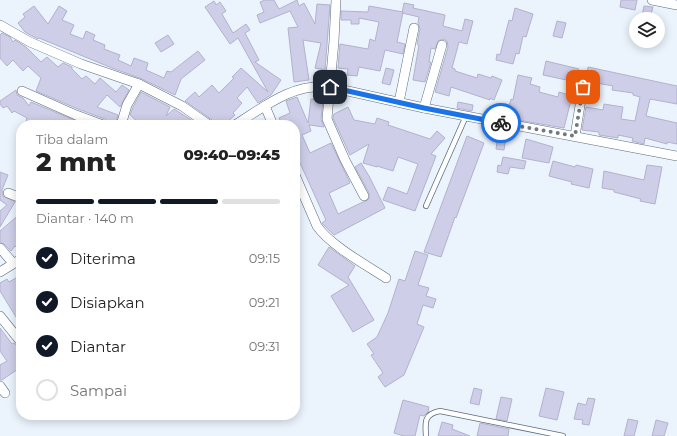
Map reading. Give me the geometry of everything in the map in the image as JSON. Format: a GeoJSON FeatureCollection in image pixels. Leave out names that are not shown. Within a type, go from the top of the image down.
{"type":"FeatureCollection","features":[{"type":"Feature","properties":{"kind":"street"},"geometry":{"type":"LineString","coordinates":[[336,0],[327,122],[364,196]]}},
{"type":"Feature","properties":{"kind":"street"},"geometry":{"type":"LineString","coordinates":[[652,0],[677,5]]}},
{"type":"Feature","properties":{"kind":"street"},"geometry":{"type":"LineString","coordinates":[[0,25],[30,42],[81,64],[139,84],[182,106],[202,120]]}},
{"type":"Feature","properties":{"kind":"street"},"geometry":{"type":"LineString","coordinates":[[399,102],[414,28]]}},
{"type":"Feature","properties":{"kind":"street"},"geometry":{"type":"LineString","coordinates":[[424,108],[442,45]]}},
{"type":"Feature","properties":{"kind":"street"},"geometry":{"type":"LineString","coordinates":[[122,120],[127,105],[139,84]]}},
{"type":"Feature","properties":{"kind":"street"},"geometry":{"type":"LineString","coordinates":[[243,120],[265,106],[301,89],[313,86],[330,87],[424,108],[677,156]]}},
{"type":"Feature","properties":{"kind":"street"},"geometry":{"type":"LineString","coordinates":[[575,136],[583,87]]}},
{"type":"Feature","properties":{"kind":"street"},"geometry":{"type":"LineString","coordinates":[[22,91],[90,120]]}},
{"type":"Feature","properties":{"kind":"street"},"geometry":{"type":"LineString","coordinates":[[265,106],[271,120]]}},
{"type":"Feature","properties":{"kind":"street"},"geometry":{"type":"LineString","coordinates":[[300,187],[321,232],[386,278]]}},
{"type":"Feature","properties":{"kind":"street"},"geometry":{"type":"LineString","coordinates":[[8,193],[16,196]]}},
{"type":"Feature","properties":{"kind":"street"},"geometry":{"type":"LineString","coordinates":[[0,248],[16,260]]}},
{"type":"Feature","properties":{"kind":"street"},"geometry":{"type":"LineString","coordinates":[[0,272],[16,262]]}},
{"type":"Feature","properties":{"kind":"street"},"geometry":{"type":"LineString","coordinates":[[0,316],[16,336]]}},
{"type":"Feature","properties":{"kind":"lane"},"geometry":{"type":"LineString","coordinates":[[426,206],[466,116]]}},
{"type":"Feature","properties":{"kind":"lane"},"geometry":{"type":"LineString","coordinates":[[426,436],[425,424],[427,418],[431,413],[440,411],[563,436]]}},
{"type":"Feature","properties":{"kind":"building"},"geometry":{"type":"Polygon","coordinates":[[[265,0],[274,0],[279,9],[297,0],[299,6],[304,3],[315,24],[317,4],[330,5],[325,70],[315,68],[321,43],[303,40],[309,80],[294,82],[288,28],[298,27],[290,11],[260,23],[257,15],[264,12],[260,2],[265,0]]]}},
{"type":"Feature","properties":{"kind":"building"},"geometry":{"type":"Polygon","coordinates":[[[621,0],[637,0],[635,10],[620,7],[621,0]]]}},
{"type":"Feature","properties":{"kind":"building"},"geometry":{"type":"Polygon","coordinates":[[[214,1],[216,5],[220,2],[226,11],[222,14],[233,33],[246,24],[250,30],[245,33],[259,60],[255,62],[281,80],[271,95],[258,103],[247,87],[237,98],[242,103],[233,113],[235,115],[229,120],[212,120],[185,101],[195,92],[199,97],[212,85],[219,93],[234,78],[232,77],[241,68],[268,92],[238,38],[230,44],[205,7],[214,1]]]}},
{"type":"Feature","properties":{"kind":"building"},"geometry":{"type":"Polygon","coordinates":[[[404,3],[414,5],[413,8],[445,15],[443,26],[462,31],[465,19],[473,21],[467,44],[459,42],[452,68],[455,69],[455,71],[477,78],[478,74],[491,78],[492,76],[502,80],[494,100],[451,87],[449,96],[435,92],[448,47],[447,41],[443,39],[438,41],[435,49],[431,48],[429,62],[431,62],[425,82],[413,80],[419,45],[417,44],[420,29],[418,23],[419,17],[402,13],[404,3]]]}},
{"type":"Feature","properties":{"kind":"building"},"geometry":{"type":"Polygon","coordinates":[[[34,6],[48,24],[59,6],[67,11],[62,20],[74,25],[70,34],[83,39],[86,31],[95,35],[93,40],[105,45],[104,49],[120,55],[118,60],[131,66],[134,58],[148,63],[146,70],[164,78],[167,71],[171,72],[198,51],[205,60],[181,79],[175,95],[142,79],[39,38],[38,39],[25,32],[18,23],[25,17],[23,14],[34,6]]]}},
{"type":"Feature","properties":{"kind":"building"},"geometry":{"type":"Polygon","coordinates":[[[369,6],[403,12],[397,42],[405,44],[403,54],[385,50],[380,71],[359,67],[357,76],[347,75],[348,69],[338,68],[340,44],[368,49],[370,39],[375,41],[379,22],[359,18],[359,24],[351,24],[351,20],[341,20],[341,11],[368,12],[369,6]]]}},
{"type":"Feature","properties":{"kind":"building"},"geometry":{"type":"Polygon","coordinates":[[[644,6],[653,7],[652,12],[643,12],[644,6]]]}},
{"type":"Feature","properties":{"kind":"building"},"geometry":{"type":"Polygon","coordinates":[[[515,8],[533,14],[526,37],[523,36],[519,54],[516,53],[513,64],[496,60],[497,54],[500,55],[509,20],[512,21],[515,8]]]}},
{"type":"Feature","properties":{"kind":"building"},"geometry":{"type":"Polygon","coordinates":[[[557,21],[566,23],[562,38],[553,36],[557,21]]]}},
{"type":"Feature","properties":{"kind":"building"},"geometry":{"type":"Polygon","coordinates":[[[2,33],[10,37],[13,42],[15,40],[26,47],[41,62],[47,57],[58,67],[63,63],[72,67],[72,69],[82,79],[86,76],[95,84],[100,78],[116,92],[122,85],[129,90],[120,107],[107,95],[97,107],[118,115],[116,120],[106,120],[36,91],[41,78],[28,66],[23,71],[13,60],[7,66],[0,58],[0,35],[2,33]]]}},
{"type":"Feature","properties":{"kind":"building"},"geometry":{"type":"Polygon","coordinates":[[[168,35],[174,44],[161,52],[155,43],[168,35]]]}},
{"type":"Feature","properties":{"kind":"building"},"geometry":{"type":"Polygon","coordinates":[[[546,61],[579,69],[576,82],[543,75],[546,61]]]}},
{"type":"Feature","properties":{"kind":"building"},"geometry":{"type":"Polygon","coordinates":[[[588,67],[677,86],[677,104],[650,99],[646,116],[677,123],[677,144],[667,142],[667,144],[645,138],[644,144],[632,141],[633,138],[618,135],[618,138],[599,135],[599,132],[582,130],[586,107],[603,110],[604,104],[623,107],[621,119],[635,121],[640,97],[633,95],[633,93],[612,90],[613,86],[586,81],[588,67]]]}},
{"type":"Feature","properties":{"kind":"building"},"geometry":{"type":"Polygon","coordinates":[[[386,68],[394,70],[390,85],[382,83],[386,68]]]}},
{"type":"Feature","properties":{"kind":"building"},"geometry":{"type":"Polygon","coordinates":[[[518,75],[532,78],[530,84],[540,87],[539,92],[558,97],[559,92],[572,96],[564,128],[506,118],[511,99],[513,100],[518,75]]]}},
{"type":"Feature","properties":{"kind":"building"},"geometry":{"type":"Polygon","coordinates":[[[16,90],[17,95],[23,98],[29,106],[31,102],[74,120],[26,120],[27,118],[14,111],[12,113],[7,106],[3,108],[0,101],[16,90]]]}},
{"type":"Feature","properties":{"kind":"building"},"geometry":{"type":"Polygon","coordinates":[[[141,92],[170,107],[166,116],[174,109],[191,120],[136,120],[130,115],[141,92]]]}},
{"type":"Feature","properties":{"kind":"building"},"geometry":{"type":"Polygon","coordinates":[[[297,97],[308,123],[311,99],[323,101],[321,119],[324,127],[309,125],[311,131],[302,135],[310,153],[331,143],[350,183],[329,193],[338,214],[369,199],[369,193],[355,167],[361,163],[385,208],[334,235],[322,223],[326,220],[300,163],[300,120],[280,120],[279,118],[290,113],[286,101],[297,97]]]}},
{"type":"Feature","properties":{"kind":"building"},"geometry":{"type":"Polygon","coordinates":[[[458,102],[473,105],[472,111],[457,108],[458,102]]]}},
{"type":"Feature","properties":{"kind":"building"},"geometry":{"type":"Polygon","coordinates":[[[348,107],[354,120],[375,124],[377,118],[389,122],[388,125],[430,139],[437,131],[445,138],[431,154],[436,156],[415,211],[383,200],[388,187],[407,194],[418,164],[398,157],[393,171],[363,163],[369,144],[350,155],[333,118],[334,114],[348,107]]]}},
{"type":"Feature","properties":{"kind":"building"},"geometry":{"type":"Polygon","coordinates":[[[498,135],[506,136],[504,150],[496,149],[498,135]]]}},
{"type":"Feature","properties":{"kind":"building"},"geometry":{"type":"Polygon","coordinates":[[[467,136],[484,143],[441,257],[424,252],[467,136]]]}},
{"type":"Feature","properties":{"kind":"building"},"geometry":{"type":"Polygon","coordinates":[[[526,139],[553,147],[549,163],[522,158],[526,139]]]}},
{"type":"Feature","properties":{"kind":"building"},"geometry":{"type":"Polygon","coordinates":[[[503,157],[526,161],[524,169],[510,167],[508,174],[497,172],[498,165],[501,166],[503,157]]]}},
{"type":"Feature","properties":{"kind":"building"},"geometry":{"type":"Polygon","coordinates":[[[553,161],[575,167],[576,165],[593,169],[589,188],[571,184],[572,182],[549,176],[553,161]]]}},
{"type":"Feature","properties":{"kind":"building"},"geometry":{"type":"Polygon","coordinates":[[[647,165],[662,167],[655,204],[640,201],[641,199],[614,192],[614,190],[602,188],[604,171],[644,180],[647,165]]]}},
{"type":"Feature","properties":{"kind":"building"},"geometry":{"type":"Polygon","coordinates":[[[0,172],[8,175],[2,190],[3,196],[15,202],[0,227],[0,211],[7,205],[0,200],[0,172]]]}},
{"type":"Feature","properties":{"kind":"building"},"geometry":{"type":"Polygon","coordinates":[[[16,217],[16,247],[11,251],[0,242],[0,231],[16,217]]]}},
{"type":"Feature","properties":{"kind":"building"},"geometry":{"type":"Polygon","coordinates":[[[329,247],[355,266],[348,277],[374,320],[353,332],[331,296],[349,285],[318,265],[329,247]]]}},
{"type":"Feature","properties":{"kind":"building"},"geometry":{"type":"Polygon","coordinates":[[[415,251],[428,255],[418,285],[429,288],[426,296],[436,299],[433,308],[423,305],[417,324],[424,327],[404,375],[385,387],[378,377],[383,373],[371,355],[374,354],[367,344],[377,337],[388,313],[399,279],[405,281],[415,251]]]}},
{"type":"Feature","properties":{"kind":"building"},"geometry":{"type":"Polygon","coordinates":[[[16,278],[16,317],[0,291],[0,283],[7,279],[9,282],[16,278]]]}},
{"type":"Feature","properties":{"kind":"building"},"geometry":{"type":"Polygon","coordinates":[[[0,328],[12,344],[14,343],[16,345],[16,370],[2,380],[0,380],[0,365],[7,361],[0,351],[0,328]]]}},
{"type":"Feature","properties":{"kind":"building"},"geometry":{"type":"Polygon","coordinates":[[[474,388],[482,390],[479,405],[470,403],[474,388]]]}},
{"type":"Feature","properties":{"kind":"building"},"geometry":{"type":"Polygon","coordinates":[[[546,388],[564,392],[557,420],[539,416],[546,388]]]}},
{"type":"Feature","properties":{"kind":"building"},"geometry":{"type":"Polygon","coordinates":[[[501,397],[512,399],[507,421],[496,419],[501,397]]]}},
{"type":"Feature","properties":{"kind":"building"},"geometry":{"type":"Polygon","coordinates":[[[588,398],[595,399],[589,425],[582,424],[583,420],[574,419],[578,403],[586,405],[588,398]]]}},
{"type":"Feature","properties":{"kind":"building"},"geometry":{"type":"Polygon","coordinates":[[[403,400],[429,407],[428,412],[424,416],[420,415],[415,436],[404,436],[394,433],[403,400]]]}},
{"type":"Feature","properties":{"kind":"building"},"geometry":{"type":"Polygon","coordinates":[[[628,419],[638,421],[634,436],[624,436],[628,419]]]}},
{"type":"Feature","properties":{"kind":"building"},"geometry":{"type":"Polygon","coordinates":[[[656,420],[668,423],[664,436],[652,436],[656,420]]]}},
{"type":"Feature","properties":{"kind":"building"},"geometry":{"type":"Polygon","coordinates":[[[442,422],[453,425],[452,429],[470,436],[438,436],[442,422]]]}},
{"type":"Feature","properties":{"kind":"building"},"geometry":{"type":"Polygon","coordinates":[[[480,423],[509,429],[508,436],[477,436],[480,423]]]}},
{"type":"Feature","properties":{"kind":"way so far"},"geometry":{"type":"LineString","coordinates":[[501,123],[575,136],[583,87]]}},
{"type":"Feature","properties":{"kind":"route"},"geometry":{"type":"LineString","coordinates":[[330,87],[501,123]]}}]}
